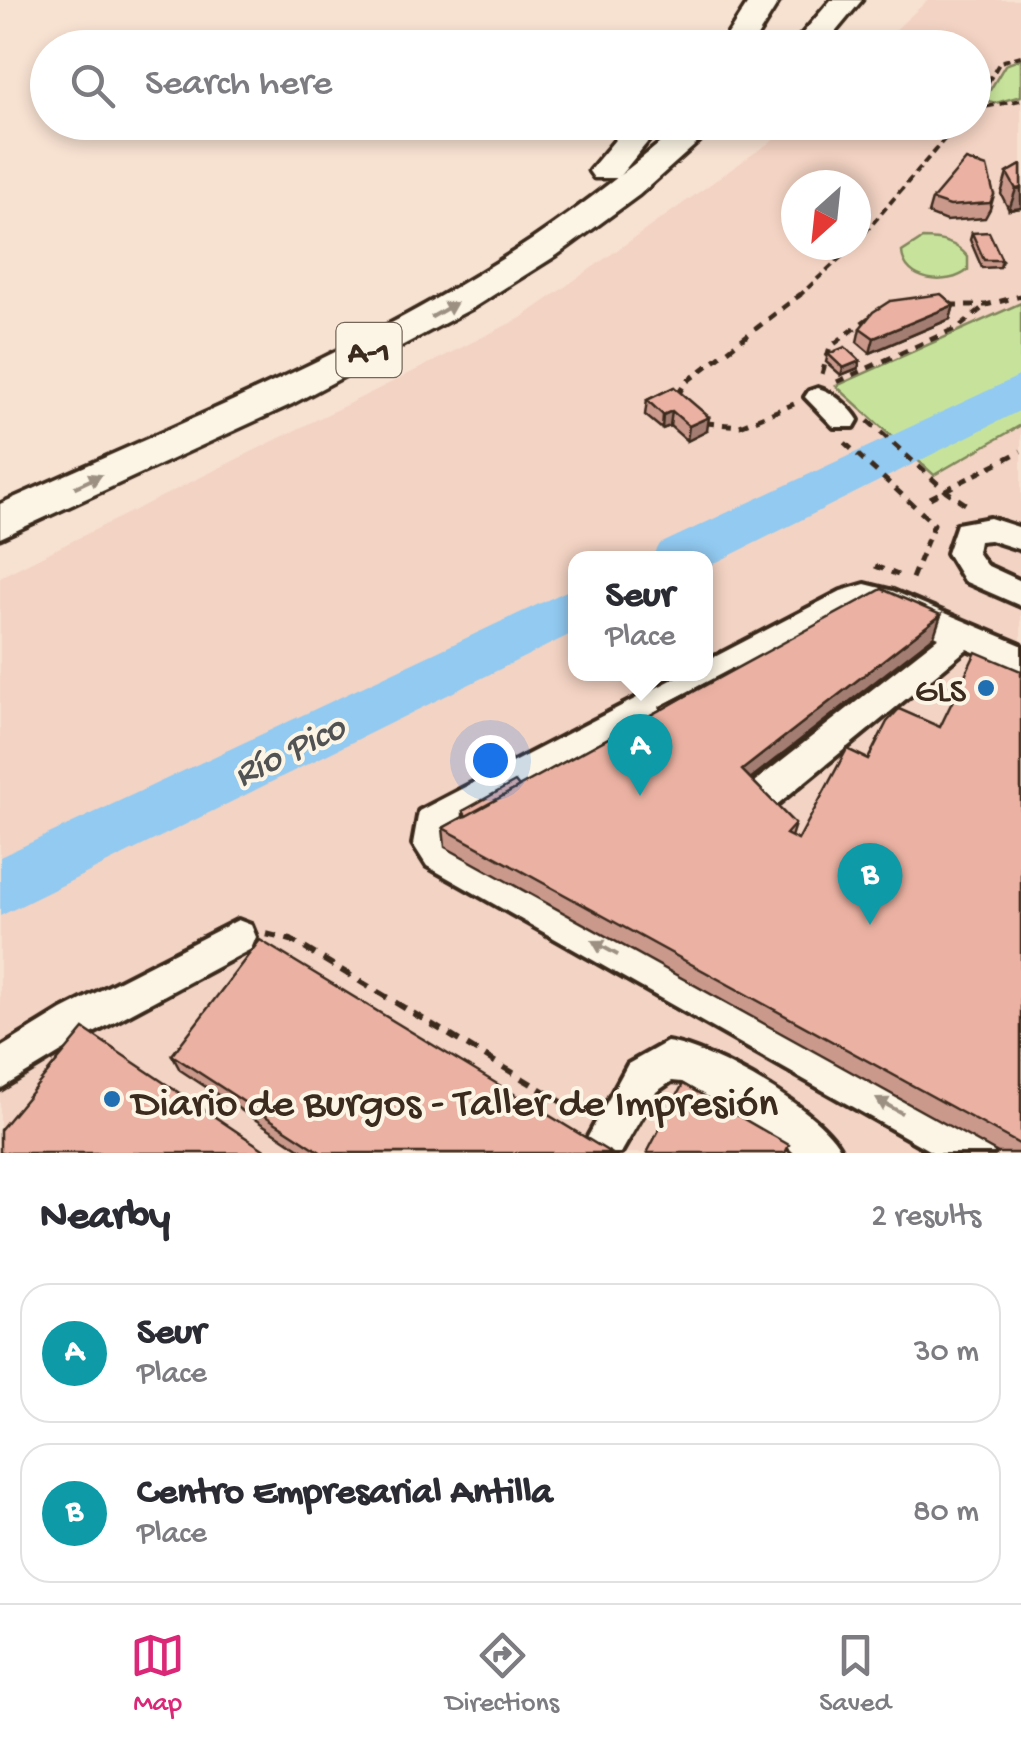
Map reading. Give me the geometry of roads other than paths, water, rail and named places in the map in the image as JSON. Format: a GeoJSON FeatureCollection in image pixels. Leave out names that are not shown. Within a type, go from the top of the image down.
{"type":"FeatureCollection","features":[{"type":"Feature","properties":{"kind":"highway"},"geometry":{"type":"LineString","coordinates":[[722,30],[739,0]]}},
{"type":"Feature","properties":{"kind":"highway"},"geometry":{"type":"LineString","coordinates":[[746,30],[765,0]]}},
{"type":"Feature","properties":{"kind":"highway"},"geometry":{"type":"LineString","coordinates":[[802,30],[847,0]]}},
{"type":"Feature","properties":{"kind":"highway"},"geometry":{"type":"LineString","coordinates":[[611,186],[638,140]]}},
{"type":"Feature","properties":{"kind":"highway","name":"A-1"},"geometry":{"type":"LineString","coordinates":[[0,488],[378,312],[611,186],[648,140]]}},
{"type":"Feature","properties":{"kind":"highway","name":"A-1"},"geometry":{"type":"LineString","coordinates":[[0,522],[380,344],[514,269],[611,186],[678,140]]}},
{"type":"Feature","properties":{"kind":"highway"},"geometry":{"type":"LineString","coordinates":[[611,186],[656,180],[706,140]]}},
{"type":"Feature","properties":{"kind":"street"},"geometry":{"type":"LineString","coordinates":[[1021,539],[990,529],[967,532],[962,554],[975,573],[1021,594]]}},
{"type":"Feature","properties":{"kind":"street"},"geometry":{"type":"LineString","coordinates":[[713,673],[852,599],[865,596],[957,623],[1019,654]]}},
{"type":"Feature","properties":{"kind":"street"},"geometry":{"type":"LineString","coordinates":[[752,804],[957,623]]}},
{"type":"Feature","properties":{"kind":"street"},"geometry":{"type":"LineString","coordinates":[[697,681],[431,822],[430,844],[439,855],[974,1153]]}},
{"type":"Feature","properties":{"kind":"street"},"geometry":{"type":"LineString","coordinates":[[0,1070],[75,1024],[238,937]]}},
{"type":"Feature","properties":{"kind":"street"},"geometry":{"type":"LineString","coordinates":[[605,1142],[642,1078],[668,1062],[686,1064],[794,1126],[822,1153]]}},
{"type":"Feature","properties":{"kind":"waterway","name":"Río Pico"},"geometry":{"type":"LineString","coordinates":[[692,551],[1021,391]]}},
{"type":"Feature","properties":{"kind":"waterway","name":"Río Pico"},"geometry":{"type":"LineString","coordinates":[[0,888],[568,611]]}},
{"type":"Feature","properties":{"kind":"place","name":"GLS"},"geometry":{"type":"Point","coordinates":[986,688]}},
{"type":"Feature","properties":{"kind":"place","name":"Seur"},"geometry":{"type":"Point","coordinates":[640,796]}},
{"type":"Feature","properties":{"kind":"place","name":"Centro Empresarial Antilla"},"geometry":{"type":"Point","coordinates":[870,925]}},
{"type":"Feature","properties":{"kind":"place","name":"Diario de Burgos - Taller de Impresión"},"geometry":{"type":"Point","coordinates":[112,1099]}}]}
